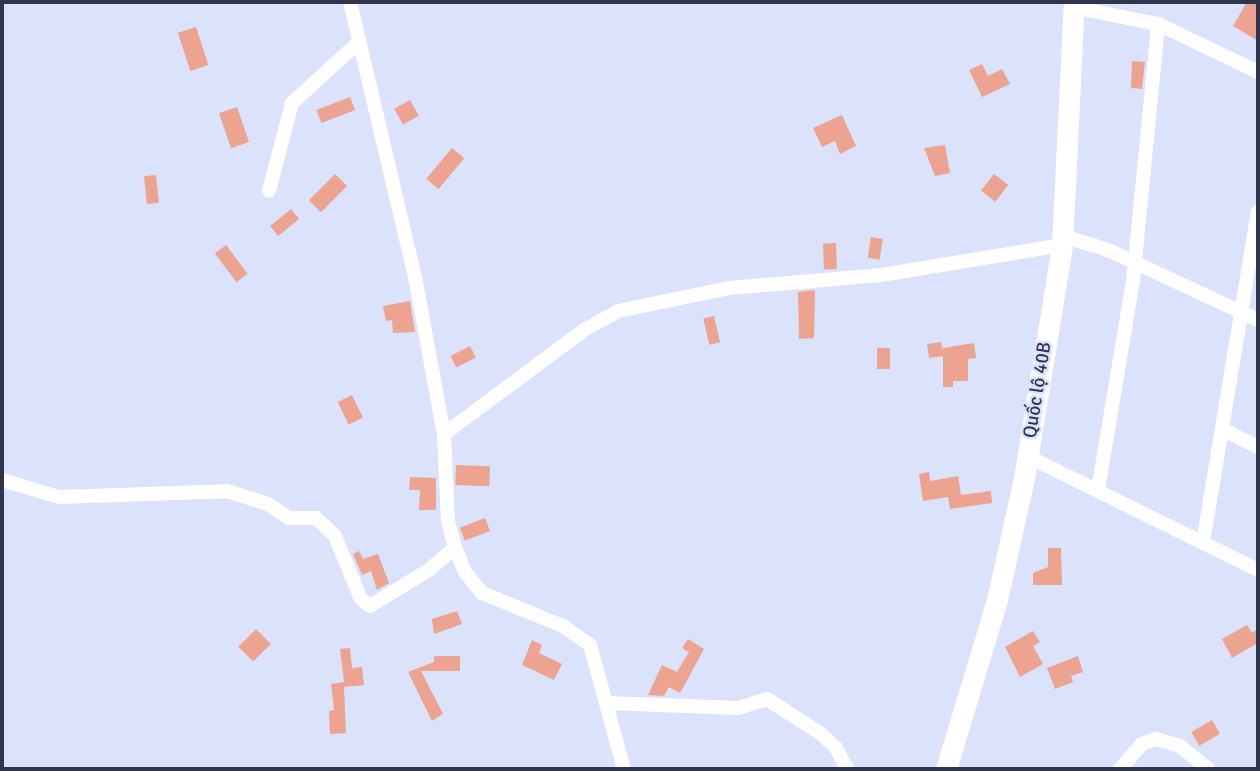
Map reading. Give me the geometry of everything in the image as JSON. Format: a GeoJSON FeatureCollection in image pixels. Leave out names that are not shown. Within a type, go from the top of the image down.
{"type":"FeatureCollection","features":[{"type":"Feature","properties":{"kind":"highway","name":"Quốc lộ 40B"},"geometry":{"type":"LineString","coordinates":[[946,769],[998,600],[1027,456],[1061,240],[1073,5]]}},
{"type":"Feature","properties":{"kind":"street"},"geometry":{"type":"LineString","coordinates":[[350,2],[416,282],[444,434],[449,521],[455,547],[464,572],[482,593],[580,635],[597,662],[624,769]]}},
{"type":"Feature","properties":{"kind":"street"},"geometry":{"type":"LineString","coordinates":[[1073,5],[1158,24],[1258,72]]}},
{"type":"Feature","properties":{"kind":"street"},"geometry":{"type":"LineString","coordinates":[[1098,491],[1135,262],[1158,24]]}},
{"type":"Feature","properties":{"kind":"street"},"geometry":{"type":"LineString","coordinates":[[269,191],[292,103],[359,42]]}},
{"type":"Feature","properties":{"kind":"street"},"geometry":{"type":"LineString","coordinates":[[1203,543],[1244,313],[1258,212]]}},
{"type":"Feature","properties":{"kind":"street"},"geometry":{"type":"LineString","coordinates":[[444,434],[584,330],[618,310],[729,288],[881,275],[1061,240],[1135,262],[1258,320]]}},
{"type":"Feature","properties":{"kind":"street"},"geometry":{"type":"LineString","coordinates":[[1224,430],[1258,447]]}},
{"type":"Feature","properties":{"kind":"street"},"geometry":{"type":"LineString","coordinates":[[1027,456],[1258,570]]}},
{"type":"Feature","properties":{"kind":"street"},"geometry":{"type":"LineString","coordinates":[[2,480],[60,498],[227,491],[268,504],[289,518],[316,518],[335,536],[362,599],[370,606],[420,576],[455,547]]}},
{"type":"Feature","properties":{"kind":"street"},"geometry":{"type":"LineString","coordinates":[[607,703],[746,708],[767,699],[820,733],[836,748],[848,769]]}},
{"type":"Feature","properties":{"kind":"street"},"geometry":{"type":"LineString","coordinates":[[1120,769],[1142,744],[1156,739],[1180,746],[1208,769]]}},
{"type":"Feature","properties":{"kind":"building"},"geometry":{"type":"Polygon","coordinates":[[[1247,2],[1258,2],[1258,41],[1233,26],[1247,2]]]}},
{"type":"Feature","properties":{"kind":"building"},"geometry":{"type":"Polygon","coordinates":[[[196,27],[208,65],[190,71],[178,33],[196,27]]]}},
{"type":"Feature","properties":{"kind":"building"},"geometry":{"type":"Polygon","coordinates":[[[1132,61],[1145,62],[1142,89],[1131,88],[1132,61]]]}},
{"type":"Feature","properties":{"kind":"building"},"geometry":{"type":"Polygon","coordinates":[[[982,64],[988,76],[1002,69],[1010,84],[982,97],[969,70],[982,64]]]}},
{"type":"Feature","properties":{"kind":"building"},"geometry":{"type":"Polygon","coordinates":[[[350,97],[355,110],[321,123],[316,110],[350,97]]]}},
{"type":"Feature","properties":{"kind":"building"},"geometry":{"type":"Polygon","coordinates":[[[410,100],[419,116],[403,124],[394,109],[410,100]]]}},
{"type":"Feature","properties":{"kind":"building"},"geometry":{"type":"Polygon","coordinates":[[[237,107],[249,142],[231,148],[219,113],[237,107]]]}},
{"type":"Feature","properties":{"kind":"building"},"geometry":{"type":"Polygon","coordinates":[[[842,115],[856,146],[840,154],[835,141],[822,147],[813,128],[842,115]]]}},
{"type":"Feature","properties":{"kind":"building"},"geometry":{"type":"Polygon","coordinates":[[[945,145],[950,173],[935,176],[924,148],[945,145]]]}},
{"type":"Feature","properties":{"kind":"building"},"geometry":{"type":"Polygon","coordinates":[[[452,148],[464,158],[439,189],[426,179],[452,148]]]}},
{"type":"Feature","properties":{"kind":"building"},"geometry":{"type":"Polygon","coordinates":[[[335,174],[347,186],[321,212],[309,200],[335,174]]]}},
{"type":"Feature","properties":{"kind":"building"},"geometry":{"type":"Polygon","coordinates":[[[994,174],[1008,185],[995,202],[981,191],[994,174]]]}},
{"type":"Feature","properties":{"kind":"building"},"geometry":{"type":"Polygon","coordinates":[[[156,175],[159,203],[147,204],[144,176],[156,175]]]}},
{"type":"Feature","properties":{"kind":"building"},"geometry":{"type":"Polygon","coordinates":[[[291,209],[299,219],[278,236],[270,226],[291,209]]]}},
{"type":"Feature","properties":{"kind":"building"},"geometry":{"type":"Polygon","coordinates":[[[871,237],[883,239],[880,260],[868,258],[871,237]]]}},
{"type":"Feature","properties":{"kind":"building"},"geometry":{"type":"Polygon","coordinates":[[[823,243],[836,243],[837,269],[824,269],[823,243]]]}},
{"type":"Feature","properties":{"kind":"building"},"geometry":{"type":"Polygon","coordinates":[[[226,245],[248,274],[236,282],[215,253],[226,245]]]}},
{"type":"Feature","properties":{"kind":"building"},"geometry":{"type":"Polygon","coordinates":[[[815,290],[814,338],[799,339],[798,292],[815,290]]]}},
{"type":"Feature","properties":{"kind":"building"},"geometry":{"type":"Polygon","coordinates":[[[410,301],[415,332],[393,333],[392,320],[386,321],[383,306],[410,301]]]}},
{"type":"Feature","properties":{"kind":"building"},"geometry":{"type":"Polygon","coordinates":[[[714,316],[720,342],[709,345],[703,318],[714,316]]]}},
{"type":"Feature","properties":{"kind":"building"},"geometry":{"type":"Polygon","coordinates":[[[941,342],[943,352],[943,348],[974,343],[976,358],[968,359],[968,381],[953,381],[953,387],[943,387],[943,356],[929,358],[927,344],[941,342]]]}},
{"type":"Feature","properties":{"kind":"building"},"geometry":{"type":"Polygon","coordinates":[[[470,346],[476,358],[456,368],[450,356],[470,346]]]}},
{"type":"Feature","properties":{"kind":"building"},"geometry":{"type":"Polygon","coordinates":[[[877,348],[890,348],[890,369],[877,369],[877,348]]]}},
{"type":"Feature","properties":{"kind":"building"},"geometry":{"type":"Polygon","coordinates":[[[352,395],[363,417],[349,424],[338,402],[352,395]]]}},
{"type":"Feature","properties":{"kind":"building"},"geometry":{"type":"Polygon","coordinates":[[[456,465],[490,466],[489,486],[455,485],[456,465]]]}},
{"type":"Feature","properties":{"kind":"building"},"geometry":{"type":"Polygon","coordinates":[[[929,472],[930,481],[958,476],[961,495],[991,491],[992,503],[950,509],[948,497],[923,501],[919,474],[929,472]]]}},
{"type":"Feature","properties":{"kind":"building"},"geometry":{"type":"Polygon","coordinates":[[[410,477],[436,478],[436,510],[419,510],[420,490],[409,490],[410,477]]]}},
{"type":"Feature","properties":{"kind":"building"},"geometry":{"type":"Polygon","coordinates":[[[485,518],[490,531],[465,541],[460,528],[485,518]]]}},
{"type":"Feature","properties":{"kind":"building"},"geometry":{"type":"Polygon","coordinates":[[[1048,548],[1061,548],[1062,585],[1033,585],[1033,573],[1048,567],[1048,548]]]}},
{"type":"Feature","properties":{"kind":"building"},"geometry":{"type":"Polygon","coordinates":[[[359,551],[363,559],[378,554],[389,583],[377,590],[371,571],[362,575],[353,554],[359,551]]]}},
{"type":"Feature","properties":{"kind":"building"},"geometry":{"type":"Polygon","coordinates":[[[457,611],[462,624],[434,634],[432,619],[457,611]]]}},
{"type":"Feature","properties":{"kind":"building"},"geometry":{"type":"Polygon","coordinates":[[[1247,625],[1252,633],[1258,629],[1258,643],[1232,658],[1222,639],[1247,625]]]}},
{"type":"Feature","properties":{"kind":"building"},"geometry":{"type":"Polygon","coordinates":[[[256,629],[271,644],[253,662],[238,647],[256,629]]]}},
{"type":"Feature","properties":{"kind":"building"},"geometry":{"type":"Polygon","coordinates":[[[1033,631],[1040,642],[1033,646],[1043,664],[1020,677],[1005,647],[1033,631]]]}},
{"type":"Feature","properties":{"kind":"building"},"geometry":{"type":"Polygon","coordinates":[[[688,639],[704,649],[680,693],[669,687],[664,696],[648,695],[662,665],[677,672],[689,652],[682,648],[688,639]]]}},
{"type":"Feature","properties":{"kind":"building"},"geometry":{"type":"Polygon","coordinates":[[[532,640],[542,645],[539,653],[562,664],[554,680],[522,665],[532,640]]]}},
{"type":"Feature","properties":{"kind":"building"},"geometry":{"type":"Polygon","coordinates":[[[350,648],[352,668],[362,667],[364,685],[344,687],[346,733],[330,734],[329,711],[334,710],[331,684],[344,682],[340,649],[350,648]]]}},
{"type":"Feature","properties":{"kind":"building"},"geometry":{"type":"Polygon","coordinates":[[[434,656],[460,656],[460,671],[421,671],[443,714],[432,721],[408,672],[434,662],[434,656]]]}},
{"type":"Feature","properties":{"kind":"building"},"geometry":{"type":"Polygon","coordinates":[[[1078,656],[1083,672],[1071,676],[1073,682],[1055,689],[1047,668],[1078,656]]]}},
{"type":"Feature","properties":{"kind":"building"},"geometry":{"type":"Polygon","coordinates":[[[1212,720],[1220,734],[1199,746],[1191,732],[1212,720]]]}}]}
